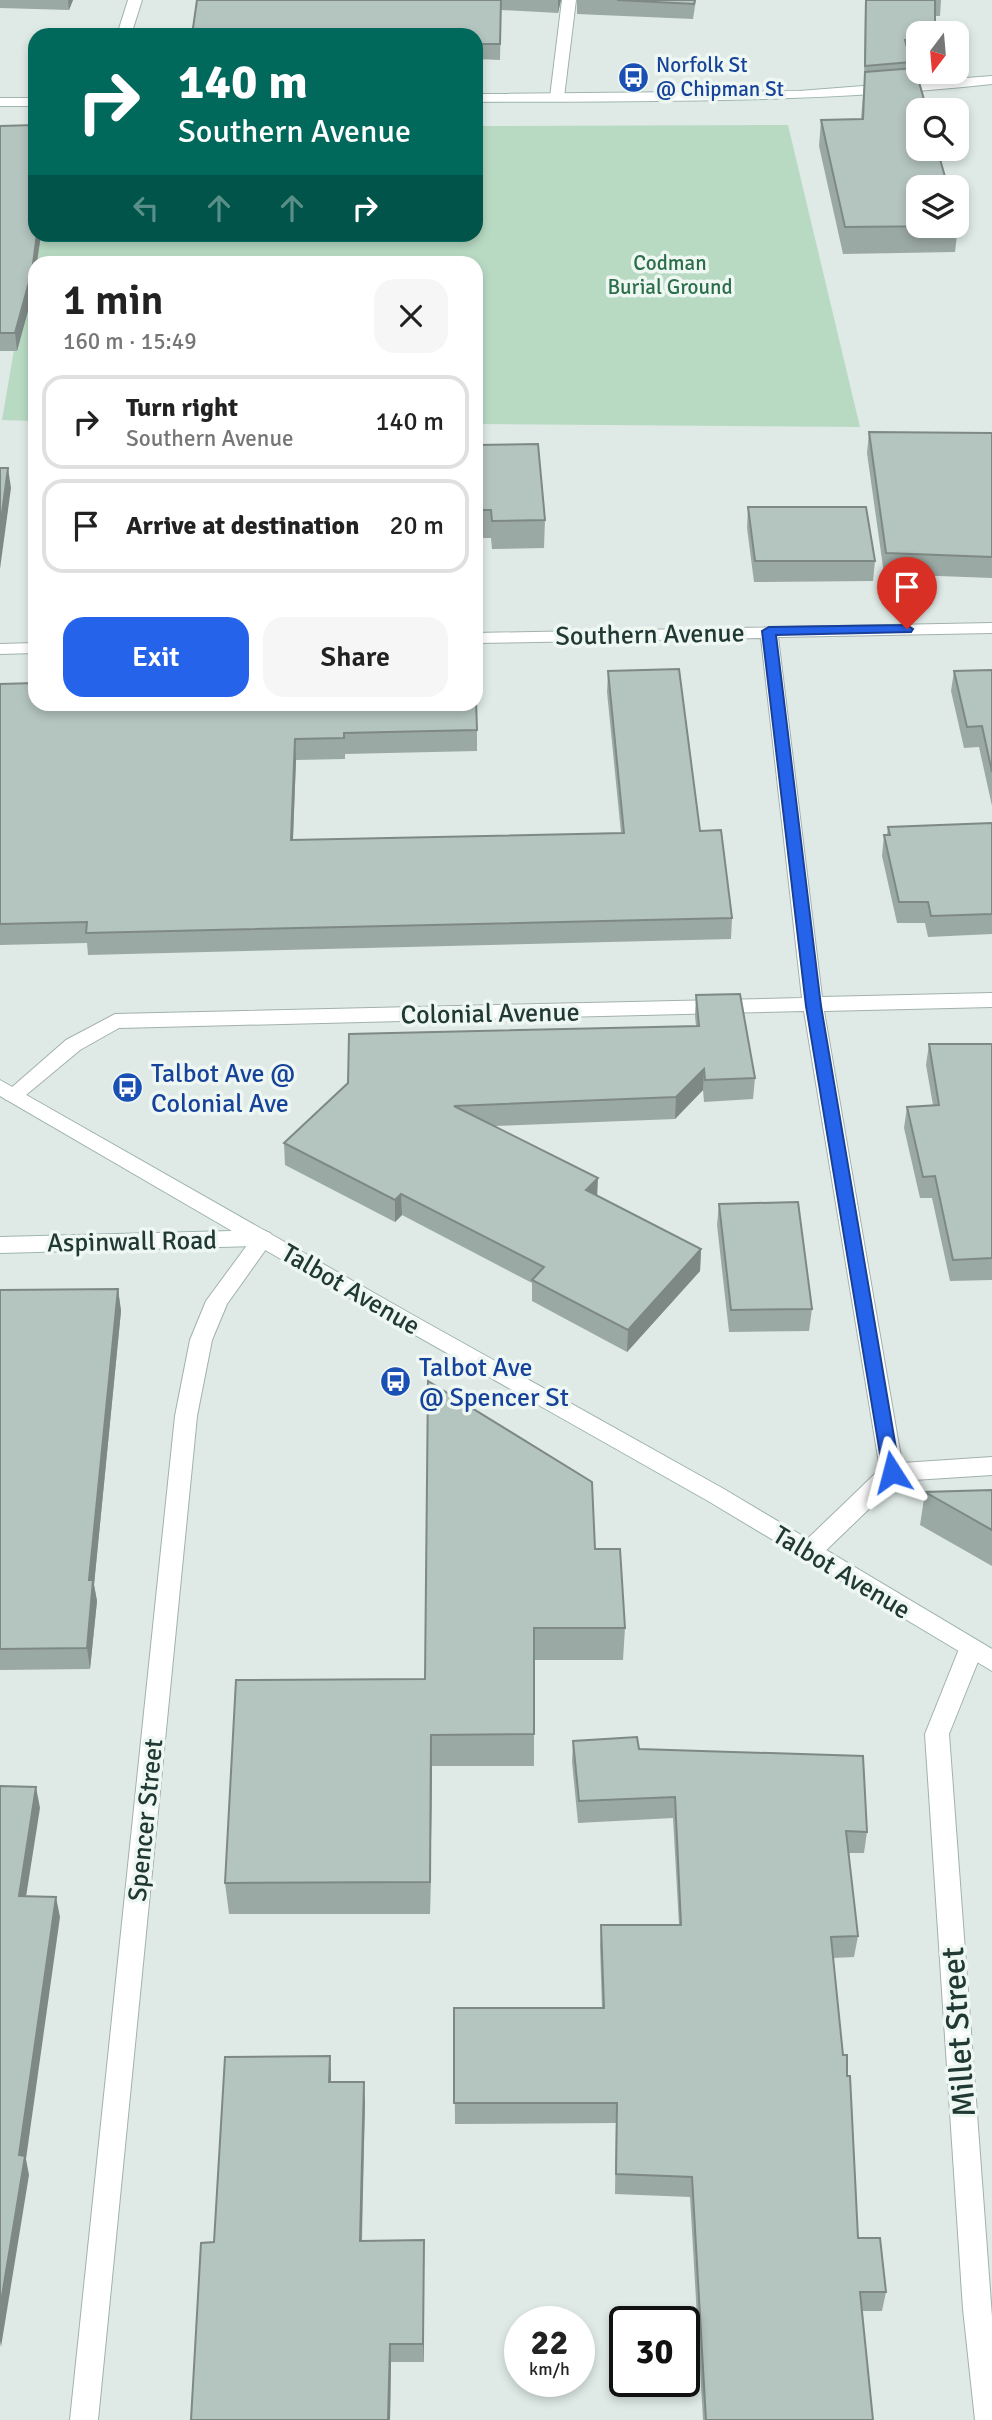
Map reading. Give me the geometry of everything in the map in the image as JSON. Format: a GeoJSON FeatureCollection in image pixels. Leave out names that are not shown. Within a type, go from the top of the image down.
{"type":"FeatureCollection","features":[{"type":"Feature","properties":{"kind":"street"},"geometry":{"type":"LineString","coordinates":[[126,28],[135,0]]}},
{"type":"Feature","properties":{"kind":"street"},"geometry":{"type":"LineString","coordinates":[[557,97],[569,0]]}},
{"type":"Feature","properties":{"kind":"street"},"geometry":{"type":"LineString","coordinates":[[483,98],[855,93],[924,89],[992,80]]}},
{"type":"Feature","properties":{"kind":"street"},"geometry":{"type":"LineString","coordinates":[[0,103],[28,102]]}},
{"type":"Feature","properties":{"kind":"street","name":"Southern Avenue"},"geometry":{"type":"LineString","coordinates":[[483,638],[992,628]]}},
{"type":"Feature","properties":{"kind":"street"},"geometry":{"type":"LineString","coordinates":[[769,631],[813,1006],[892,1472]]}},
{"type":"Feature","properties":{"kind":"street"},"geometry":{"type":"LineString","coordinates":[[0,649],[28,648]]}},
{"type":"Feature","properties":{"kind":"street","name":"Colonial Avenue"},"geometry":{"type":"LineString","coordinates":[[6,1091],[73,1045],[115,1021],[992,1000]]}},
{"type":"Feature","properties":{"kind":"street","name":"Talbot Avenue"},"geometry":{"type":"LineString","coordinates":[[6,1091],[403,1320],[716,1495],[981,1655]]}},
{"type":"Feature","properties":{"kind":"street","name":"Aspinwall Road"},"geometry":{"type":"LineString","coordinates":[[0,1245],[263,1238]]}},
{"type":"Feature","properties":{"kind":"street","name":"Spencer Street"},"geometry":{"type":"LineString","coordinates":[[84,2420],[186,1416],[201,1340],[217,1301],[263,1238]]}},
{"type":"Feature","properties":{"kind":"street"},"geometry":{"type":"LineString","coordinates":[[809,1552],[892,1472],[992,1466]]}},
{"type":"Feature","properties":{"kind":"street","name":"Millet Street"},"geometry":{"type":"LineString","coordinates":[[981,1655],[937,1734],[977,2309],[989,2420]]}},
{"type":"Feature","properties":{"kind":"green space","name":"Codman Burial Ground"},"geometry":{"type":"Polygon","coordinates":[[[788,125],[860,427],[483,424],[483,256],[30,256],[32,242],[483,242],[483,126],[788,125]]]}},
{"type":"Feature","properties":{"kind":"green space","name":"Codman Burial Ground"},"geometry":{"type":"Polygon","coordinates":[[[28,268],[28,421],[2,420],[28,268]]]}},
{"type":"Feature","properties":{"kind":"building"},"geometry":{"type":"Polygon","coordinates":[[[197,0],[501,0],[500,44],[483,44],[483,28],[193,28],[197,0]]]}},
{"type":"Feature","properties":{"kind":"building"},"geometry":{"type":"Polygon","coordinates":[[[617,0],[695,0],[694,4],[617,0]]]}},
{"type":"Feature","properties":{"kind":"building"},"geometry":{"type":"Polygon","coordinates":[[[866,0],[935,0],[935,21],[906,21],[906,62],[865,66],[866,0]]]}},
{"type":"Feature","properties":{"kind":"building"},"geometry":{"type":"Polygon","coordinates":[[[906,69],[906,84],[920,84],[924,98],[906,98],[906,161],[940,161],[945,175],[906,175],[906,226],[845,227],[821,120],[863,119],[865,72],[906,69]]]}},
{"type":"Feature","properties":{"kind":"building"},"geometry":{"type":"Polygon","coordinates":[[[28,125],[28,242],[36,242],[34,256],[28,256],[28,286],[15,333],[0,333],[0,126],[28,125]]]}},
{"type":"Feature","properties":{"kind":"building"},"geometry":{"type":"Polygon","coordinates":[[[869,432],[992,433],[992,557],[886,553],[869,432]]]}},
{"type":"Feature","properties":{"kind":"building"},"geometry":{"type":"Polygon","coordinates":[[[538,444],[545,520],[492,521],[491,510],[483,510],[483,445],[538,444]]]}},
{"type":"Feature","properties":{"kind":"building"},"geometry":{"type":"Polygon","coordinates":[[[0,468],[8,468],[0,528],[0,468]]]}},
{"type":"Feature","properties":{"kind":"building"},"geometry":{"type":"Polygon","coordinates":[[[748,507],[866,507],[875,561],[755,561],[748,507]]]}},
{"type":"Feature","properties":{"kind":"building"},"geometry":{"type":"Polygon","coordinates":[[[679,669],[700,831],[721,830],[732,918],[86,933],[87,922],[0,924],[0,684],[28,683],[28,711],[476,711],[477,730],[344,733],[344,738],[295,739],[291,840],[624,833],[608,671],[679,669]]]}},
{"type":"Feature","properties":{"kind":"building"},"geometry":{"type":"Polygon","coordinates":[[[992,670],[992,772],[982,726],[967,727],[954,671],[992,670]]]}},
{"type":"Feature","properties":{"kind":"building"},"geometry":{"type":"Polygon","coordinates":[[[992,823],[992,914],[931,916],[928,902],[899,902],[884,835],[890,835],[888,827],[992,823]]]}},
{"type":"Feature","properties":{"kind":"building"},"geometry":{"type":"Polygon","coordinates":[[[740,994],[755,1078],[705,1080],[704,1069],[676,1097],[454,1106],[598,1178],[586,1190],[701,1249],[628,1330],[532,1280],[544,1267],[401,1194],[395,1200],[284,1143],[348,1083],[349,1034],[699,1026],[696,995],[740,994]]]}},
{"type":"Feature","properties":{"kind":"building"},"geometry":{"type":"Polygon","coordinates":[[[929,1044],[992,1044],[992,1258],[953,1260],[935,1176],[923,1177],[907,1107],[939,1105],[929,1044]]]}},
{"type":"Feature","properties":{"kind":"building"},"geometry":{"type":"Polygon","coordinates":[[[798,1202],[812,1309],[731,1310],[719,1204],[798,1202]]]}},
{"type":"Feature","properties":{"kind":"building"},"geometry":{"type":"Polygon","coordinates":[[[118,1289],[89,1580],[93,1580],[87,1648],[0,1649],[0,1290],[118,1289]]]}},
{"type":"Feature","properties":{"kind":"building"},"geometry":{"type":"Polygon","coordinates":[[[428,1381],[592,1482],[595,1549],[620,1549],[625,1628],[534,1628],[534,1734],[431,1735],[430,1882],[225,1883],[236,1680],[425,1679],[428,1381]]]}},
{"type":"Feature","properties":{"kind":"building"},"geometry":{"type":"Polygon","coordinates":[[[992,1490],[992,1530],[925,1492],[992,1490]]]}},
{"type":"Feature","properties":{"kind":"building"},"geometry":{"type":"Polygon","coordinates":[[[637,1737],[639,1749],[863,1756],[867,1832],[846,1831],[858,1936],[831,1937],[843,2055],[847,2055],[847,2076],[850,2076],[858,2238],[880,2238],[886,2292],[860,2292],[873,2420],[706,2420],[692,2177],[616,2174],[617,2103],[454,2103],[454,2008],[604,2008],[601,1925],[681,1925],[675,1797],[579,1801],[573,1741],[637,1737]]]}},
{"type":"Feature","properties":{"kind":"building"},"geometry":{"type":"Polygon","coordinates":[[[0,1786],[36,1787],[19,1896],[56,1897],[19,2155],[25,2156],[0,2308],[0,1786]]]}},
{"type":"Feature","properties":{"kind":"building"},"geometry":{"type":"Polygon","coordinates":[[[330,2056],[329,2082],[364,2082],[360,2241],[424,2240],[423,2344],[390,2344],[388,2420],[191,2420],[201,2243],[214,2242],[225,2057],[330,2056]]]}},
{"type":"Feature","properties":{"kind":"place","name":"Norfolk St @ Chipman St"},"geometry":{"type":"Point","coordinates":[633,77]}},
{"type":"Feature","properties":{"kind":"place","name":"Talbot Ave @ Colonial Ave"},"geometry":{"type":"Point","coordinates":[128,1088]}},
{"type":"Feature","properties":{"kind":"place","name":"Talbot Ave @ Spencer St"},"geometry":{"type":"Point","coordinates":[396,1382]}},
{"type":"Feature","properties":{"kind":"route"},"geometry":{"type":"LineString","coordinates":[[892,1472],[813,1006],[769,631],[907,629]]}}]}
